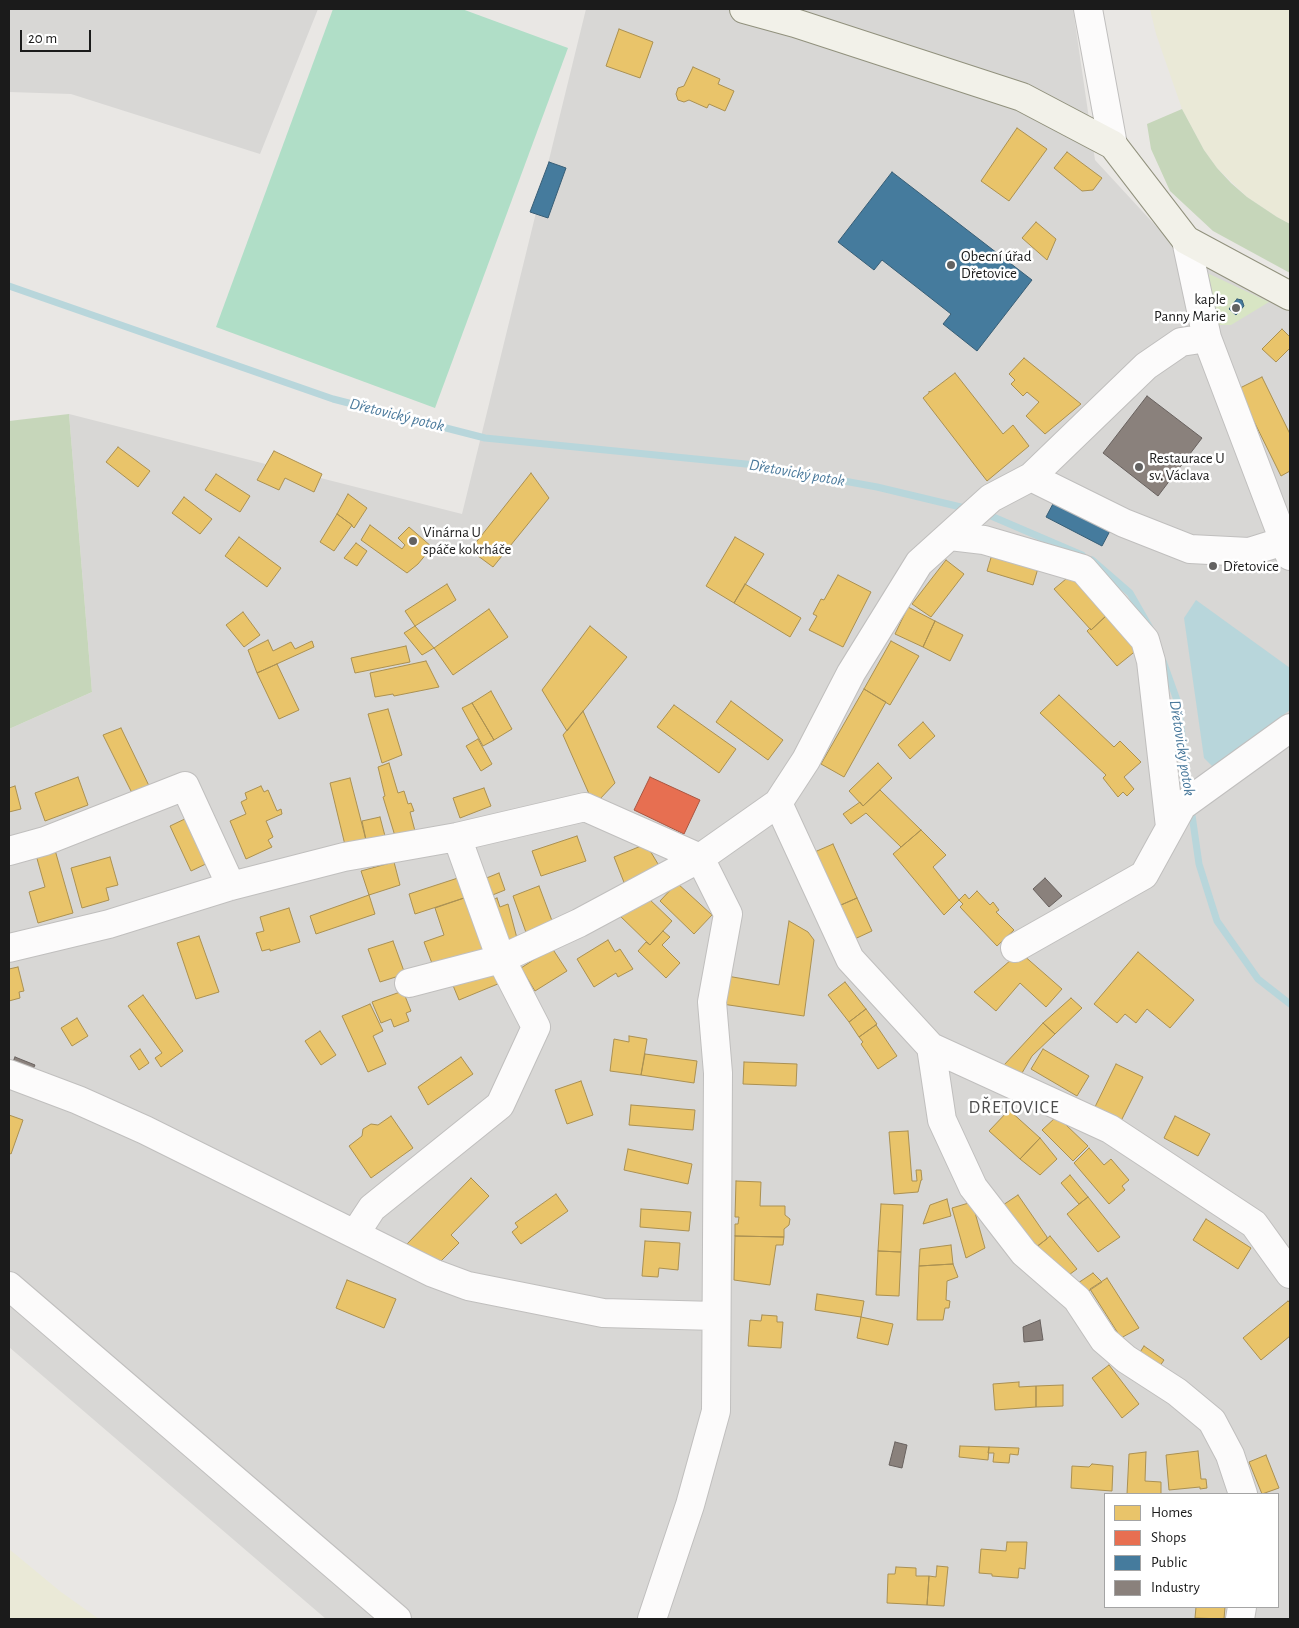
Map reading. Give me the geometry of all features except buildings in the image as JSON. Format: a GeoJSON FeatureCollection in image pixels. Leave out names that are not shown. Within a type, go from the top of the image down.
{"type":"FeatureCollection","features":[{"type":"Feature","properties":{"kind":"main road"},"geometry":{"type":"LineString","coordinates":[[744,9],[789,16],[1022,97],[1113,144],[1186,240],[1290,296]]}},
{"type":"Feature","properties":{"kind":"street"},"geometry":{"type":"LineString","coordinates":[[1088,9],[1113,144]]}},
{"type":"Feature","properties":{"kind":"street"},"geometry":{"type":"LineString","coordinates":[[1031,477],[1124,523],[1190,549],[1249,552],[1288,547],[1207,338],[1186,240]]}},
{"type":"Feature","properties":{"kind":"street"},"geometry":{"type":"LineString","coordinates":[[409,983],[501,959],[578,923],[700,858],[778,803],[806,760],[851,673],[919,564],[991,498],[1031,477],[1146,366],[1181,342],[1207,338]]}},
{"type":"Feature","properties":{"kind":"street"},"geometry":{"type":"LineString","coordinates":[[958,528],[984,540],[1083,569],[1144,640],[1151,661],[1170,827]]}},
{"type":"Feature","properties":{"kind":"street"},"geometry":{"type":"LineString","coordinates":[[1015,948],[1144,875],[1182,806],[1290,728]]}},
{"type":"Feature","properties":{"kind":"street"},"geometry":{"type":"LineString","coordinates":[[9,851],[45,841],[185,786],[231,886]]}},
{"type":"Feature","properties":{"kind":"street"},"geometry":{"type":"LineString","coordinates":[[778,803],[850,959],[931,1047],[1110,1129],[1254,1224],[1290,1274]]}},
{"type":"Feature","properties":{"kind":"street"},"geometry":{"type":"LineString","coordinates":[[9,948],[108,924],[231,886],[344,857],[457,837],[585,806],[700,858],[728,914],[712,1002],[718,1073],[716,1411],[690,1505],[652,1619]]}},
{"type":"Feature","properties":{"kind":"street"},"geometry":{"type":"LineString","coordinates":[[355,1234],[372,1208],[500,1105],[536,1027],[501,959],[457,837]]}},
{"type":"Feature","properties":{"kind":"street"},"geometry":{"type":"LineString","coordinates":[[931,1047],[942,1120],[973,1187],[1024,1253],[1077,1299],[1104,1340],[1126,1359],[1177,1392],[1212,1421],[1230,1455],[1243,1493]]}},
{"type":"Feature","properties":{"kind":"street"},"geometry":{"type":"LineString","coordinates":[[9,1074],[78,1100],[145,1130],[433,1273],[468,1286],[603,1313],[716,1316]]}},
{"type":"Feature","properties":{"kind":"street"},"geometry":{"type":"LineString","coordinates":[[9,1286],[397,1619]]}},
{"type":"Feature","properties":{"kind":"shaded area"},"geometry":{"type":"Polygon","coordinates":[[[9,9],[318,9],[260,154],[71,94],[9,92],[9,9]]]}},
{"type":"Feature","properties":{"kind":"shaded area"},"geometry":{"type":"Polygon","coordinates":[[[586,9],[1073,9],[1095,160],[1179,251],[1290,310],[1290,1619],[326,1619],[9,1347],[9,729],[92,692],[69,414],[462,514],[586,9]]]}},
{"type":"Feature","properties":{"kind":"green space"},"geometry":{"type":"Polygon","coordinates":[[[333,9],[462,9],[568,48],[435,408],[216,327],[333,9]]]}},
{"type":"Feature","properties":{"kind":"green space"},"geometry":{"type":"Polygon","coordinates":[[[1150,9],[1290,9],[1290,224],[1247,197],[1217,168],[1204,150],[1182,109],[1156,34],[1150,9]]]}},
{"type":"Feature","properties":{"kind":"green space"},"geometry":{"type":"Polygon","coordinates":[[[1182,109],[1204,150],[1231,183],[1247,197],[1290,224],[1290,273],[1213,231],[1170,191],[1151,149],[1147,124],[1182,109]]]}},
{"type":"Feature","properties":{"kind":"green space"},"geometry":{"type":"Polygon","coordinates":[[[1205,272],[1269,302],[1231,325],[1217,325],[1205,272]]]}},
{"type":"Feature","properties":{"kind":"green space"},"geometry":{"type":"Polygon","coordinates":[[[69,414],[92,692],[9,729],[9,421],[69,414]]]}},
{"type":"Feature","properties":{"kind":"green space"},"geometry":{"type":"Polygon","coordinates":[[[9,1549],[61,1592],[99,1619],[9,1619],[9,1549]]]}},
{"type":"Feature","properties":{"kind":"water"},"geometry":{"type":"Polygon","coordinates":[[[1196,600],[1290,668],[1290,710],[1213,767],[1204,758],[1184,618],[1196,600]]]}},
{"type":"Feature","properties":{"kind":"waterway","name":"Dřetovický potok"},"geometry":{"type":"LineString","coordinates":[[9,286],[333,399],[485,438],[756,465],[877,487],[969,509]]}},
{"type":"Feature","properties":{"kind":"waterway","name":"Dřetovický potok"},"geometry":{"type":"LineString","coordinates":[[984,513],[1082,555]]}},
{"type":"Feature","properties":{"kind":"waterway","name":"Dřetovický potok"},"geometry":{"type":"LineString","coordinates":[[1092,560],[1130,593],[1150,628]]}},
{"type":"Feature","properties":{"kind":"waterway","name":"Dřetovický potok"},"geometry":{"type":"LineString","coordinates":[[1163,661],[1178,703],[1189,793]]}},
{"type":"Feature","properties":{"kind":"waterway","name":"Dřetovický potok"},"geometry":{"type":"LineString","coordinates":[[1191,808],[1199,864],[1217,921],[1258,979],[1290,1004]]}},
{"type":"Feature","properties":{"kind":"place","name":"Obecní úřad Dřetovice"},"geometry":{"type":"Point","coordinates":[951,265]}},
{"type":"Feature","properties":{"kind":"place","name":"kaple Panny Marie"},"geometry":{"type":"Point","coordinates":[1236,308]}},
{"type":"Feature","properties":{"kind":"place","name":"Restaurace U sv. Václava"},"geometry":{"type":"Point","coordinates":[1139,467]}},
{"type":"Feature","properties":{"kind":"place","name":"Vinárna U spáče kokrháče"},"geometry":{"type":"Point","coordinates":[413,541]}},
{"type":"Feature","properties":{"kind":"place","name":"Dřetovice"},"geometry":{"type":"Point","coordinates":[1213,566]}},
{"type":"Feature","properties":{"kind":"district","name":"DŘETOVICE"},"geometry":{"type":"Point","coordinates":[1014,1108]}}]}
